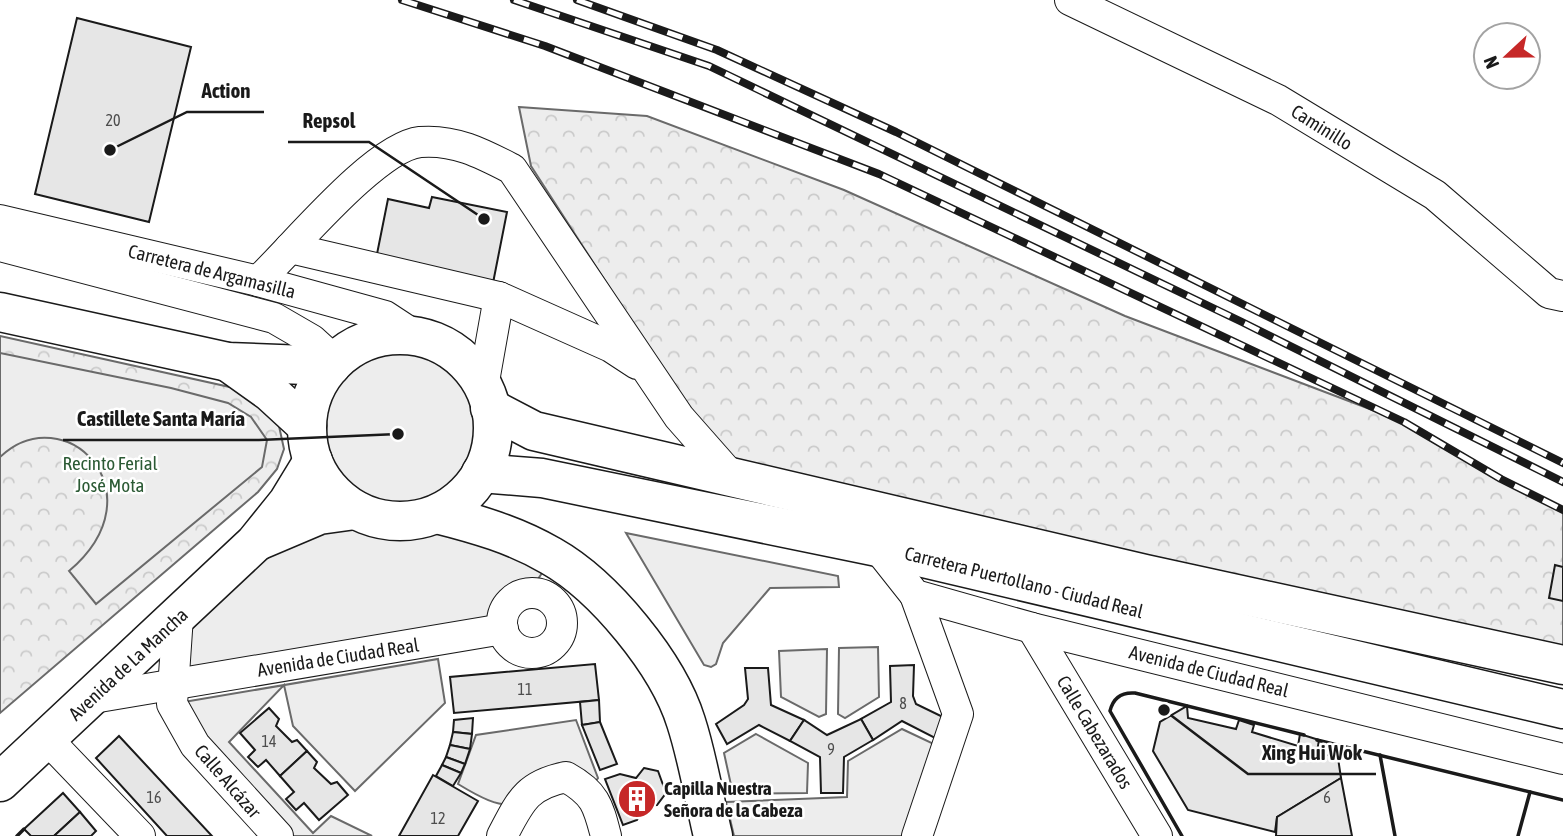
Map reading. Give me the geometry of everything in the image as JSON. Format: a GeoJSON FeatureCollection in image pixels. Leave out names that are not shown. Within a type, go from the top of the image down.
{"type":"FeatureCollection","features":[{"type":"Feature","properties":{"kind":"main road"},"geometry":{"type":"LineString","coordinates":[[0,312],[228,362],[333,363]]}},
{"type":"Feature","properties":{"kind":"main road"},"geometry":{"type":"LineString","coordinates":[[228,362],[271,391],[310,444],[323,481],[337,497],[355,510],[375,518],[396,522],[437,514],[470,490],[481,473],[493,430],[487,397],[471,369],[456,354],[417,337],[395,335],[373,339],[333,363],[318,384],[310,404],[310,444]]}},
{"type":"Feature","properties":{"kind":"main road","name":"Carretera Puertollano - Ciudad Real"},"geometry":{"type":"LineString","coordinates":[[487,397],[534,431],[1145,574],[1563,665]]}},
{"type":"Feature","properties":{"kind":"main road","name":"Avenida de La Mancha"},"geometry":{"type":"LineString","coordinates":[[0,782],[93,698],[255,543],[288,502],[310,444]]}},
{"type":"Feature","properties":{"kind":"main road","name":"Carretera Puertollano - Ciudad Real"},"geometry":{"type":"LineString","coordinates":[[481,473],[542,478],[877,547],[1563,709]]}},
{"type":"Feature","properties":{"kind":"main road","name":"Avenida de La Mancha"},"geometry":{"type":"LineString","coordinates":[[255,543],[319,516],[355,510]]}},
{"type":"Feature","properties":{"kind":"main road"},"geometry":{"type":"LineString","coordinates":[[437,514],[496,529],[553,556],[603,597],[657,662],[686,720],[713,836]]}},
{"type":"Feature","properties":{"kind":"street","name":"Caminillo"},"geometry":{"type":"LineString","coordinates":[[1070,0],[1278,100],[1434,195],[1558,300]]}},
{"type":"Feature","properties":{"kind":"street"},"geometry":{"type":"LineString","coordinates":[[258,281],[378,162],[419,142],[468,146],[512,169],[702,447],[731,476]]}},
{"type":"Feature","properties":{"kind":"street","name":"Carretera de Argamasilla"},"geometry":{"type":"LineString","coordinates":[[0,220],[258,281],[385,316],[417,337]]}},
{"type":"Feature","properties":{"kind":"street","name":"Carretera de Argamasilla"},"geometry":{"type":"LineString","coordinates":[[0,246],[274,318],[312,340],[333,363]]}},
{"type":"Feature","properties":{"kind":"street"},"geometry":{"type":"LineString","coordinates":[[290,248],[499,297],[611,347],[649,372]]}},
{"type":"Feature","properties":{"kind":"street"},"geometry":{"type":"LineString","coordinates":[[487,397],[499,297]]}},
{"type":"Feature","properties":{"kind":"street"},"geometry":{"type":"LineString","coordinates":[[877,547],[915,595],[958,714],[917,836]]}},
{"type":"Feature","properties":{"kind":"street","name":"Avenida de Ciudad Real"},"geometry":{"type":"LineString","coordinates":[[915,595],[1032,628],[1563,759]]}},
{"type":"Feature","properties":{"kind":"street"},"geometry":{"type":"LineString","coordinates":[[172,684],[178,617]]}},
{"type":"Feature","properties":{"kind":"street","name":"Calle Cabezarados"},"geometry":{"type":"LineString","coordinates":[[1032,628],[1157,836]]}},
{"type":"Feature","properties":{"kind":"street","name":"Avenida de Ciudad Real"},"geometry":{"type":"LineString","coordinates":[[93,698],[503,629]]}},
{"type":"Feature","properties":{"kind":"street","name":"Calle Alcázar"},"geometry":{"type":"LineString","coordinates":[[172,684],[172,704],[195,745],[278,836]]}},
{"type":"Feature","properties":{"kind":"street"},"geometry":{"type":"LineString","coordinates":[[48,740],[140,836]]}},
{"type":"Feature","properties":{"kind":"street"},"geometry":{"type":"LineString","coordinates":[[502,836],[524,796],[542,782],[566,777],[589,790],[600,813],[606,836]]}},
{"type":"Feature","properties":{"kind":"green space"},"geometry":{"type":"Polygon","coordinates":[[[519,107],[647,116],[844,190],[1125,316],[1404,422],[1501,479],[1563,510],[1563,655],[731,476],[531,166],[519,107]]]}},
{"type":"Feature","properties":{"kind":"green space","name":"Recinto Ferial José Mota"},"geometry":{"type":"Polygon","coordinates":[[[0,336],[243,390],[279,426],[284,449],[277,469],[258,492],[0,713],[0,336]]]}},
{"type":"Feature","properties":{"kind":"green space"},"geometry":{"type":"Polygon","coordinates":[[[398,352],[428,358],[453,375],[470,400],[476,430],[470,460],[453,485],[428,502],[398,508],[368,502],[343,485],[326,460],[320,430],[326,400],[343,375],[368,358],[398,352]]]}},
{"type":"Feature","properties":{"kind":"green space"},"geometry":{"type":"Polygon","coordinates":[[[0,353],[171,388],[228,403],[251,417],[267,440],[262,467],[96,604],[69,571],[95,541],[106,511],[105,484],[93,462],[74,445],[51,438],[25,441],[0,457],[0,353]]]}},
{"type":"Feature","properties":{"kind":"green space"},"geometry":{"type":"Polygon","coordinates":[[[355,510],[396,522],[437,514],[553,556],[529,593],[511,602],[503,617],[172,684],[178,616],[255,543],[355,510]]]}},
{"type":"Feature","properties":{"kind":"green space"},"geometry":{"type":"Polygon","coordinates":[[[626,533],[838,576],[839,587],[770,588],[723,643],[716,664],[711,667],[704,665],[626,533]]]}},
{"type":"Feature","properties":{"kind":"green space"},"geometry":{"type":"Polygon","coordinates":[[[878,647],[879,697],[845,718],[838,714],[839,648],[878,647]]]}},
{"type":"Feature","properties":{"kind":"green space"},"geometry":{"type":"Polygon","coordinates":[[[827,649],[826,714],[819,717],[781,697],[779,651],[827,649]]]}},
{"type":"Feature","properties":{"kind":"green space"},"geometry":{"type":"Polygon","coordinates":[[[438,659],[445,703],[355,791],[293,726],[284,685],[438,659]]]}},
{"type":"Feature","properties":{"kind":"green space"},"geometry":{"type":"Polygon","coordinates":[[[284,685],[229,742],[313,833],[331,816],[372,836],[278,836],[172,704],[284,685]]]}},
{"type":"Feature","properties":{"kind":"green space"},"geometry":{"type":"Polygon","coordinates":[[[576,720],[598,778],[589,790],[566,777],[525,801],[503,804],[491,801],[458,784],[476,735],[576,720]]]}},
{"type":"Feature","properties":{"kind":"green space"},"geometry":{"type":"Polygon","coordinates":[[[902,729],[936,745],[914,836],[734,836],[726,802],[847,797],[848,761],[902,729]]]}},
{"type":"Feature","properties":{"kind":"green space"},"geometry":{"type":"Polygon","coordinates":[[[756,734],[808,763],[807,793],[733,794],[724,753],[756,734]]]}},
{"type":"Feature","properties":{"kind":"building"},"geometry":{"type":"Polygon","coordinates":[[[77,18],[191,47],[149,222],[35,194],[77,18]]]}},
{"type":"Feature","properties":{"kind":"building"},"geometry":{"type":"Polygon","coordinates":[[[432,197],[507,212],[493,283],[376,259],[388,199],[429,208],[432,197]]]}},
{"type":"Feature","properties":{"kind":"building"},"geometry":{"type":"Polygon","coordinates":[[[1555,565],[1563,567],[1563,601],[1549,598],[1555,565]]]}},
{"type":"Feature","properties":{"kind":"building"},"geometry":{"type":"Polygon","coordinates":[[[595,664],[599,700],[454,713],[450,677],[595,664]]]}},
{"type":"Feature","properties":{"kind":"building"},"geometry":{"type":"Polygon","coordinates":[[[914,665],[913,696],[916,704],[945,718],[935,738],[902,721],[873,740],[861,719],[891,702],[890,666],[914,665]]]}},
{"type":"Feature","properties":{"kind":"building"},"geometry":{"type":"Polygon","coordinates":[[[745,668],[768,668],[771,705],[804,720],[790,741],[759,725],[727,744],[716,724],[744,705],[748,699],[745,668]]]}},
{"type":"Feature","properties":{"kind":"building"},"geometry":{"type":"Polygon","coordinates":[[[599,700],[600,722],[582,725],[580,702],[599,700]]]}},
{"type":"Feature","properties":{"kind":"building"},"geometry":{"type":"Polygon","coordinates":[[[1187,706],[1188,718],[1236,729],[1239,720],[1254,725],[1252,732],[1298,746],[1300,734],[1319,740],[1317,752],[1338,758],[1341,778],[1277,817],[1275,832],[1188,810],[1153,751],[1160,722],[1187,706]]]}},
{"type":"Feature","properties":{"kind":"building"},"geometry":{"type":"Polygon","coordinates":[[[269,708],[279,719],[276,726],[292,742],[297,740],[307,751],[280,776],[266,760],[258,767],[248,757],[255,750],[240,733],[269,708]]]}},
{"type":"Feature","properties":{"kind":"building"},"geometry":{"type":"Polygon","coordinates":[[[473,718],[472,734],[453,732],[454,720],[473,718]]]}},
{"type":"Feature","properties":{"kind":"building"},"geometry":{"type":"Polygon","coordinates":[[[861,719],[873,740],[844,757],[843,793],[821,793],[820,757],[790,741],[804,720],[827,735],[861,719]]]}},
{"type":"Feature","properties":{"kind":"building"},"geometry":{"type":"Polygon","coordinates":[[[600,722],[617,764],[600,770],[582,725],[600,722]]]}},
{"type":"Feature","properties":{"kind":"building"},"geometry":{"type":"Polygon","coordinates":[[[453,732],[472,734],[470,749],[450,745],[453,732]]]}},
{"type":"Feature","properties":{"kind":"building"},"geometry":{"type":"Polygon","coordinates":[[[119,736],[212,836],[167,836],[96,758],[119,736]]]}},
{"type":"Feature","properties":{"kind":"building"},"geometry":{"type":"Polygon","coordinates":[[[450,745],[470,749],[465,764],[446,757],[450,745]]]}},
{"type":"Feature","properties":{"kind":"building"},"geometry":{"type":"Polygon","coordinates":[[[307,751],[317,762],[314,768],[331,784],[337,782],[348,795],[319,820],[304,803],[296,810],[286,799],[294,792],[280,776],[307,751]]]}},
{"type":"Feature","properties":{"kind":"building"},"geometry":{"type":"Polygon","coordinates":[[[446,757],[465,764],[461,773],[442,765],[446,757]]]}},
{"type":"Feature","properties":{"kind":"building"},"geometry":{"type":"Polygon","coordinates":[[[442,765],[461,773],[453,786],[436,776],[442,765]]]}},
{"type":"Feature","properties":{"kind":"building","name":"Capilla Nuestra Señora de la Cabeza"},"geometry":{"type":"Polygon","coordinates":[[[644,768],[658,771],[666,793],[657,805],[643,806],[637,820],[623,825],[605,779],[620,774],[636,778],[644,768]]]}},
{"type":"Feature","properties":{"kind":"building"},"geometry":{"type":"Polygon","coordinates":[[[433,775],[478,801],[458,836],[399,836],[433,775]]]}},
{"type":"Feature","properties":{"kind":"building"},"geometry":{"type":"Polygon","coordinates":[[[1341,778],[1352,836],[1276,836],[1277,817],[1341,778]]]}},
{"type":"Feature","properties":{"kind":"building"},"geometry":{"type":"Polygon","coordinates":[[[63,793],[80,812],[54,836],[31,836],[24,829],[63,793]]]}},
{"type":"Feature","properties":{"kind":"building"},"geometry":{"type":"Polygon","coordinates":[[[80,812],[96,831],[91,836],[54,836],[80,812]]]}},
{"type":"Feature","properties":{"kind":"railway"},"geometry":{"type":"LineString","coordinates":[[402,0],[545,46],[879,174],[1404,422],[1501,479],[1563,510]]}},
{"type":"Feature","properties":{"kind":"railway"},"geometry":{"type":"LineString","coordinates":[[514,0],[709,66],[1242,322],[1563,482]]}},
{"type":"Feature","properties":{"kind":"railway"},"geometry":{"type":"LineString","coordinates":[[577,0],[717,50],[896,132],[1563,463]]}},
{"type":"Feature","properties":{"kind":"wall"},"geometry":{"type":"LineString","coordinates":[[1182,836],[1110,711],[1119,697],[1135,693],[1304,735]]}},
{"type":"Feature","properties":{"kind":"wall"},"geometry":{"type":"LineString","coordinates":[[1317,740],[1563,800]]}},
{"type":"Feature","properties":{"kind":"wall"},"geometry":{"type":"LineString","coordinates":[[1380,755],[1395,836]]}},
{"type":"Feature","properties":{"kind":"wall"},"geometry":{"type":"LineString","coordinates":[[1518,836],[1530,792]]}},
{"type":"Feature","properties":{"kind":"wall"},"geometry":{"type":"LineString","coordinates":[[17,836],[24,829]]}},
{"type":"Feature","properties":{"kind":"place","name":"Action"},"geometry":{"type":"Point","coordinates":[110,150]}},
{"type":"Feature","properties":{"kind":"place","name":"Repsol"},"geometry":{"type":"Point","coordinates":[484,219]}},
{"type":"Feature","properties":{"kind":"place","name":"Castillete Santa María"},"geometry":{"type":"Point","coordinates":[398,434]}},
{"type":"Feature","properties":{"kind":"place","name":"Xing Hui Wok"},"geometry":{"type":"Point","coordinates":[1164,710]}},
{"type":"Feature","properties":{"kind":"place","name":"Capilla Nuestra Señora de la Cabeza"},"geometry":{"type":"Point","coordinates":[637,799]}}]}
